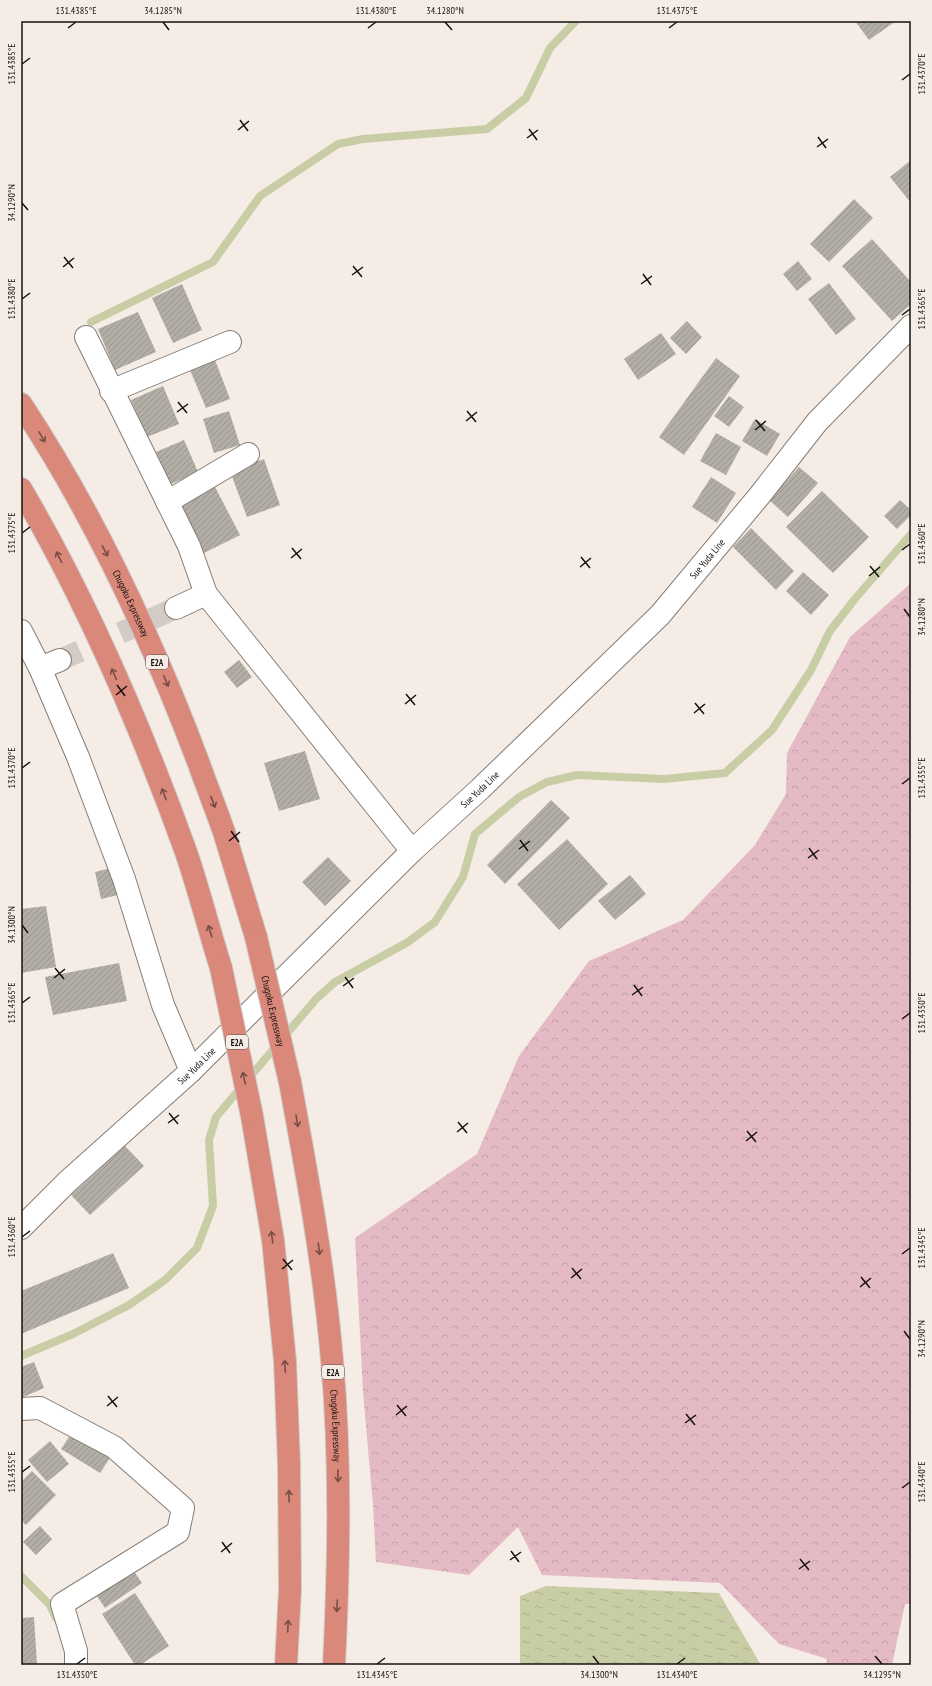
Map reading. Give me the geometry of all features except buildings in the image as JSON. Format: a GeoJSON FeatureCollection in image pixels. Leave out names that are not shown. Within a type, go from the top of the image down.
{"type":"FeatureCollection","features":[{"type":"Feature","properties":{"kind":"highway","name":"Chugoku Expressway"},"geometry":{"type":"LineString","coordinates":[[21,404],[36,427],[87,516],[134,607],[182,719],[221,825],[256,936],[290,1082],[318,1235],[332,1360],[338,1474],[338,1592],[334,1665]]}},
{"type":"Feature","properties":{"kind":"highway","name":"E2A"},"geometry":{"type":"LineString","coordinates":[[21,489],[46,532],[95,630],[147,748],[186,854],[221,968],[252,1116],[273,1240],[285,1361],[289,1465],[290,1589],[286,1665]]}},
{"type":"Feature","properties":{"kind":"street","name":"Sue Yuda Line"},"geometry":{"type":"LineString","coordinates":[[21,1228],[66,1182],[191,1071],[412,851],[480,789],[660,615],[760,495],[817,422],[911,326]]}},
{"type":"Feature","properties":{"kind":"street"},"geometry":{"type":"LineString","coordinates":[[86,337],[188,546],[206,594],[412,851]]}},
{"type":"Feature","properties":{"kind":"street"},"geometry":{"type":"LineString","coordinates":[[112,391],[230,342]]}},
{"type":"Feature","properties":{"kind":"street"},"geometry":{"type":"LineString","coordinates":[[167,502],[248,454]]}},
{"type":"Feature","properties":{"kind":"street"},"geometry":{"type":"LineString","coordinates":[[176,608],[206,594]]}},
{"type":"Feature","properties":{"kind":"street"},"geometry":{"type":"LineString","coordinates":[[21,631],[50,664],[78,757],[124,879],[163,1005],[191,1071]]}},
{"type":"Feature","properties":{"kind":"street"},"geometry":{"type":"LineString","coordinates":[[21,1409],[40,1408],[114,1447],[183,1508],[178,1532],[62,1604],[76,1650],[76,1665]]}},
{"type":"Feature","properties":{"kind":"green space"},"geometry":{"type":"Polygon","coordinates":[[[911,583],[911,1604],[905,1604],[892,1665],[826,1665],[827,1659],[779,1644],[720,1583],[542,1575],[518,1527],[469,1575],[376,1562],[373,1505],[363,1392],[355,1238],[477,1154],[519,1056],[589,961],[683,920],[755,845],[786,794],[787,753],[850,637],[911,583]]]}},
{"type":"Feature","properties":{"kind":"water"},"geometry":{"type":"Polygon","coordinates":[[[546,1586],[719,1593],[761,1665],[520,1665],[520,1596],[546,1586]]]}},
{"type":"Feature","properties":{"kind":"waterway"},"geometry":{"type":"LineString","coordinates":[[91,322],[213,262],[260,196],[338,144],[363,139],[487,129],[526,98],[550,48],[576,21]]}},
{"type":"Feature","properties":{"kind":"waterway"},"geometry":{"type":"LineString","coordinates":[[21,1356],[73,1334],[129,1305],[165,1280],[197,1248],[213,1206],[209,1140],[216,1117],[316,999],[335,982],[408,942],[435,922],[463,877],[475,834],[519,797],[547,782],[577,775],[664,779],[725,773],[772,730],[811,670],[830,631],[854,600],[911,534]]}},
{"type":"Feature","properties":{"kind":"waterway"},"geometry":{"type":"LineString","coordinates":[[21,1576],[50,1605],[56,1618]]}},
{"type":"Feature","properties":{"kind":"tunnel"},"geometry":{"type":"LineString","coordinates":[[60,660],[176,608]]}}]}
